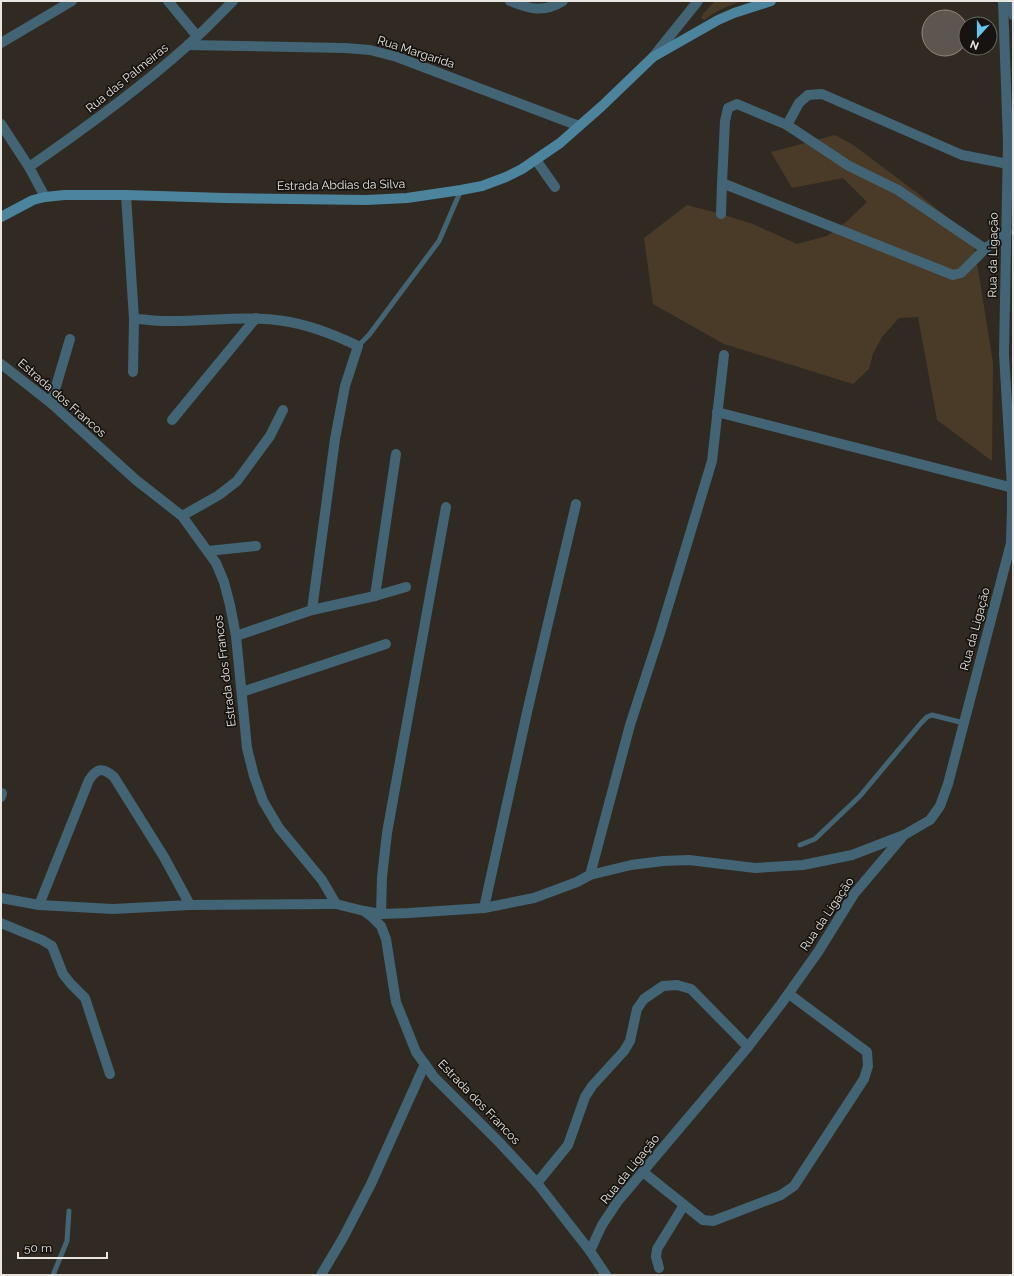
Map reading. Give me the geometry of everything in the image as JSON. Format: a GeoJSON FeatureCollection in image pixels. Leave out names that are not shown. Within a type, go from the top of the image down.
{"type":"FeatureCollection","features":[{"type":"Feature","properties":{"kind":"main road","name":"Estrada Abdias da Silva"},"geometry":{"type":"LineString","coordinates":[[1,217],[28,202],[45,197],[64,195],[360,200],[407,198],[482,186],[506,177],[536,160],[560,143],[653,57],[718,20],[771,1]]}},
{"type":"Feature","properties":{"kind":"street"},"geometry":{"type":"LineString","coordinates":[[1,43],[72,1]]}},
{"type":"Feature","properties":{"kind":"street"},"geometry":{"type":"LineString","coordinates":[[168,1],[197,36]]}},
{"type":"Feature","properties":{"kind":"street","name":"Rua das Palmeiras"},"geometry":{"type":"LineString","coordinates":[[29,167],[98,118],[148,79],[188,45],[233,1]]}},
{"type":"Feature","properties":{"kind":"street"},"geometry":{"type":"LineString","coordinates":[[510,1],[530,9],[546,8],[563,1]]}},
{"type":"Feature","properties":{"kind":"street"},"geometry":{"type":"LineString","coordinates":[[653,57],[698,1]]}},
{"type":"Feature","properties":{"kind":"street","name":"Rua da Ligação"},"geometry":{"type":"LineString","coordinates":[[590,1251],[602,1225],[618,1201],[748,1047],[818,952],[854,894],[904,835],[930,820],[940,806],[948,784],[1012,544],[1013,509],[1004,354],[1009,63],[1003,1]]}},
{"type":"Feature","properties":{"kind":"street"},"geometry":{"type":"LineString","coordinates":[[1010,1],[1013,16]]}},
{"type":"Feature","properties":{"kind":"street","name":"Rua Margarida"},"geometry":{"type":"LineString","coordinates":[[188,45],[345,48],[370,50],[397,57],[579,126]]}},
{"type":"Feature","properties":{"kind":"street"},"geometry":{"type":"LineString","coordinates":[[787,125],[799,103],[808,95],[822,94],[962,155],[1008,164]]}},
{"type":"Feature","properties":{"kind":"street"},"geometry":{"type":"LineString","coordinates":[[721,214],[725,121],[728,108],[737,104],[787,125],[850,166],[898,190],[985,249]]}},
{"type":"Feature","properties":{"kind":"street"},"geometry":{"type":"LineString","coordinates":[[1,124],[29,167],[45,197]]}},
{"type":"Feature","properties":{"kind":"street"},"geometry":{"type":"LineString","coordinates":[[536,160],[555,187]]}},
{"type":"Feature","properties":{"kind":"street"},"geometry":{"type":"LineString","coordinates":[[722,183],[953,275],[961,273],[985,249],[1007,232]]}},
{"type":"Feature","properties":{"kind":"street"},"geometry":{"type":"LineString","coordinates":[[126,195],[134,319],[133,372]]}},
{"type":"Feature","properties":{"kind":"street"},"geometry":{"type":"LineString","coordinates":[[134,319],[165,321],[256,318],[284,321],[335,335],[358,346],[345,386],[335,439],[312,610]]}},
{"type":"Feature","properties":{"kind":"street"},"geometry":{"type":"LineString","coordinates":[[172,420],[256,318]]}},
{"type":"Feature","properties":{"kind":"street"},"geometry":{"type":"LineString","coordinates":[[51,403],[70,339]]}},
{"type":"Feature","properties":{"kind":"street"},"geometry":{"type":"LineString","coordinates":[[590,875],[630,725],[660,633],[712,461],[724,355]]}},
{"type":"Feature","properties":{"kind":"street","name":"Estrada dos Francos"},"geometry":{"type":"LineString","coordinates":[[1,364],[51,403],[136,480],[182,516],[208,551],[224,582],[230,605],[236,636],[247,748],[254,776],[263,801],[279,828],[322,880],[336,904]]}},
{"type":"Feature","properties":{"kind":"street"},"geometry":{"type":"LineString","coordinates":[[182,516],[219,495],[237,481],[270,436],[283,410]]}},
{"type":"Feature","properties":{"kind":"street"},"geometry":{"type":"LineString","coordinates":[[717,412],[1012,488]]}},
{"type":"Feature","properties":{"kind":"street"},"geometry":{"type":"LineString","coordinates":[[375,596],[396,454]]}},
{"type":"Feature","properties":{"kind":"street"},"geometry":{"type":"LineString","coordinates":[[484,908],[528,708],[576,504]]}},
{"type":"Feature","properties":{"kind":"street"},"geometry":{"type":"LineString","coordinates":[[381,914],[382,877],[387,833],[446,507]]}},
{"type":"Feature","properties":{"kind":"street"},"geometry":{"type":"LineString","coordinates":[[208,551],[256,546]]}},
{"type":"Feature","properties":{"kind":"street"},"geometry":{"type":"LineString","coordinates":[[236,636],[312,610],[375,596],[406,587]]}},
{"type":"Feature","properties":{"kind":"street"},"geometry":{"type":"LineString","coordinates":[[242,692],[386,644]]}},
{"type":"Feature","properties":{"kind":"street"},"geometry":{"type":"LineString","coordinates":[[39,905],[89,780],[94,773],[101,770],[107,771],[114,777],[164,857],[190,904]]}},
{"type":"Feature","properties":{"kind":"street"},"geometry":{"type":"LineString","coordinates":[[364,911],[381,914],[409,914],[484,908],[534,898],[577,882],[590,875],[631,865],[664,861],[689,860],[755,868],[803,865],[852,855],[904,835]]}},
{"type":"Feature","properties":{"kind":"street","name":"Estrada dos Francos"},"geometry":{"type":"LineString","coordinates":[[1,898],[39,905],[113,909],[190,904],[336,904],[364,911],[381,926],[386,939],[396,1002],[416,1052],[434,1077],[500,1143],[537,1183],[590,1251],[606,1275]]}},
{"type":"Feature","properties":{"kind":"street"},"geometry":{"type":"LineString","coordinates":[[1,923],[42,940],[52,946],[63,974],[85,998],[110,1074]]}},
{"type":"Feature","properties":{"kind":"street"},"geometry":{"type":"LineString","coordinates":[[537,1183],[568,1145],[585,1097],[592,1086],[624,1051],[630,1040],[637,1009],[644,1000],[663,986],[677,985],[691,989],[748,1047]]}},
{"type":"Feature","properties":{"kind":"street"},"geometry":{"type":"LineString","coordinates":[[643,1172],[703,1220],[713,1221],[781,1195],[794,1186],[864,1079],[868,1066],[867,1052],[788,994]]}},
{"type":"Feature","properties":{"kind":"street"},"geometry":{"type":"LineString","coordinates":[[321,1275],[343,1238],[371,1184],[425,1064]]}},
{"type":"Feature","properties":{"kind":"street"},"geometry":{"type":"LineString","coordinates":[[659,1268],[656,1257],[658,1249],[684,1205]]}},
{"type":"Feature","properties":{"kind":"lane"},"geometry":{"type":"LineString","coordinates":[[358,346],[369,335],[439,241],[461,190]]}},
{"type":"Feature","properties":{"kind":"lane"},"geometry":{"type":"LineString","coordinates":[[800,845],[814,839],[860,796],[927,716],[932,715],[964,724]]}},
{"type":"Feature","properties":{"kind":"lane"},"geometry":{"type":"LineString","coordinates":[[53,1275],[67,1241],[69,1211]]}},
{"type":"Feature","properties":{"kind":"shaded area"},"geometry":{"type":"Polygon","coordinates":[[[715,1],[743,1],[732,4],[704,20],[701,18],[715,1]]]}},
{"type":"Feature","properties":{"kind":"shaded area"},"geometry":{"type":"Polygon","coordinates":[[[835,135],[852,144],[916,192],[973,238],[993,363],[992,461],[937,420],[918,317],[899,318],[882,337],[873,354],[869,369],[853,384],[724,344],[653,304],[644,238],[687,205],[753,224],[797,244],[827,236],[846,222],[867,202],[843,178],[792,188],[771,152],[835,135]]]}},
{"type":"Feature","properties":{"kind":"building"},"geometry":{"type":"Polygon","coordinates":[[[945,10],[960,16],[958,16],[958,52],[945,56],[932,52],[926,46],[922,33],[926,20],[932,14],[945,10]]]}}]}
